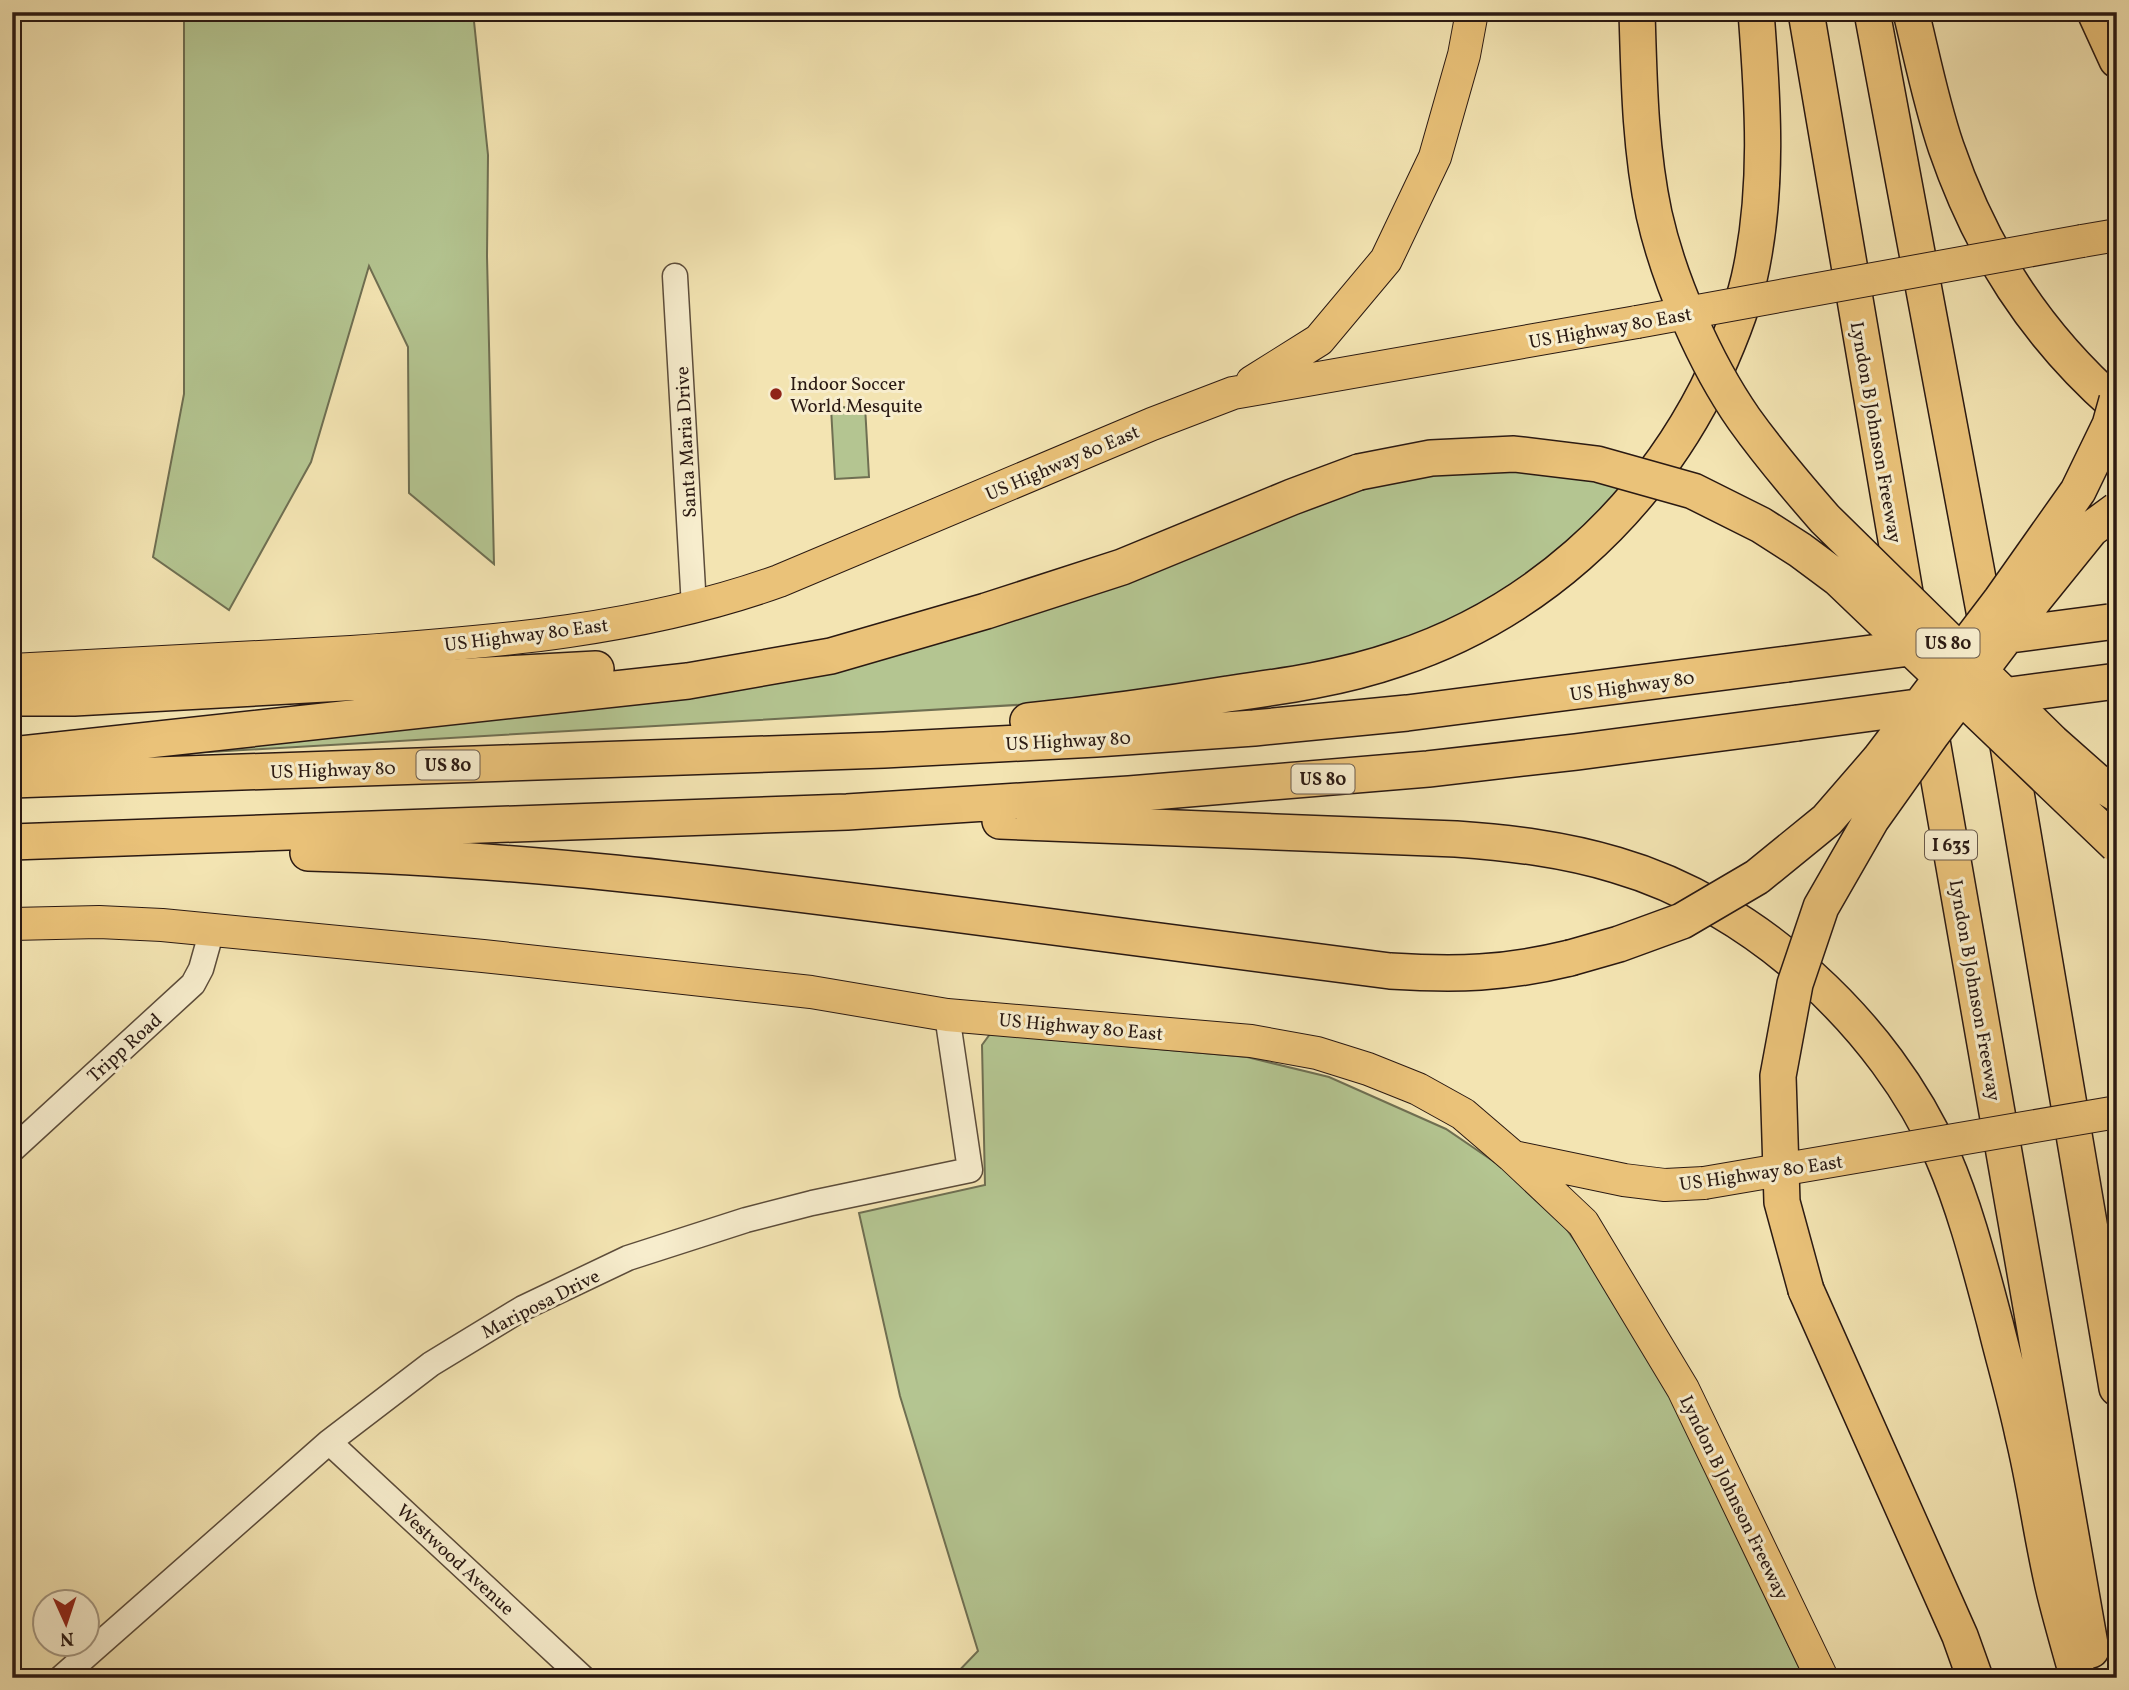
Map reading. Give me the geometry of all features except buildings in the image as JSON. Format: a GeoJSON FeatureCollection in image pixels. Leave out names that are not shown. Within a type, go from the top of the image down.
{"type":"FeatureCollection","features":[{"type":"Feature","properties":{"kind":"highway"},"geometry":{"type":"LineString","coordinates":[[1637,12],[1639,97],[1645,161],[1667,261],[1702,348],[1743,418],[1825,519],[2052,742],[2096,780],[2117,794]]}},
{"type":"Feature","properties":{"kind":"highway"},"geometry":{"type":"LineString","coordinates":[[884,750],[955,730],[1231,694],[1318,680],[1373,667],[1429,648],[1489,619],[1546,581],[1578,555],[1628,507],[1679,439],[1717,368],[1740,310],[1749,279],[1761,192],[1762,109],[1756,12]]}},
{"type":"Feature","properties":{"kind":"highway","name":"Lyndon B Johnson Freeway"},"geometry":{"type":"LineString","coordinates":[[1806,12],[1897,549],[2096,1678]]}},
{"type":"Feature","properties":{"kind":"highway"},"geometry":{"type":"LineString","coordinates":[[1872,12],[1986,617],[2117,1388]]}},
{"type":"Feature","properties":{"kind":"highway"},"geometry":{"type":"LineString","coordinates":[[1911,12],[1945,144],[1985,242],[2012,287],[2043,330],[2117,406]]}},
{"type":"Feature","properties":{"kind":"highway"},"geometry":{"type":"LineString","coordinates":[[2095,12],[2117,60]]}},
{"type":"Feature","properties":{"kind":"highway"},"geometry":{"type":"LineString","coordinates":[[115,837],[191,850],[373,854],[617,872],[729,884],[1390,971],[1442,974],[1524,969],[1619,944],[1682,921],[1757,877],[1827,820],[1888,749],[2001,600],[2078,491],[2110,425],[2117,400]]}},
{"type":"Feature","properties":{"kind":"highway"},"geometry":{"type":"LineString","coordinates":[[12,755],[688,681],[831,656],[1018,601],[1122,566],[1359,472],[1431,458],[1514,454],[1597,464],[1692,491],[1761,525],[1800,550],[1839,579],[2117,845]]}},
{"type":"Feature","properties":{"kind":"highway"},"geometry":{"type":"LineString","coordinates":[[1975,1678],[1960,1636],[1806,1290],[1782,1202],[1778,1076],[1795,984],[1821,907],[1871,820],[1932,734],[2036,597],[2091,529],[2117,510]]}},
{"type":"Feature","properties":{"kind":"highway","name":"US Highway 80"},"geometry":{"type":"LineString","coordinates":[[12,780],[884,750],[1254,728],[1523,699],[2113,622]]}},
{"type":"Feature","properties":{"kind":"highway"},"geometry":{"type":"LineString","coordinates":[[12,698],[146,694],[671,664],[789,649],[868,634],[915,630]]}},
{"type":"Feature","properties":{"kind":"highway","name":"US 80"},"geometry":{"type":"LineString","coordinates":[[12,842],[847,812],[1129,794],[1388,773],[1576,752],[2117,681]]}},
{"type":"Feature","properties":{"kind":"highway"},"geometry":{"type":"LineString","coordinates":[[847,812],[1518,844],[1570,852],[1619,865],[1666,883],[1721,912],[1774,947],[1830,995],[1863,1031],[1895,1073],[1943,1157],[1982,1273],[2024,1436],[2055,1594],[2078,1678]]}},
{"type":"Feature","properties":{"kind":"main road"},"geometry":{"type":"LineString","coordinates":[[1233,393],[1319,341],[1386,260],[1435,157],[1464,55],[1472,12]]}},
{"type":"Feature","properties":{"kind":"main road","name":"US Highway 80 East"},"geometry":{"type":"LineString","coordinates":[[12,670],[447,645],[589,628],[695,607],[736,597],[779,582],[1152,424],[1233,393],[2117,235]]}},
{"type":"Feature","properties":{"kind":"main road","name":"US Highway 80 East"},"geometry":{"type":"LineString","coordinates":[[12,924],[99,922],[212,930],[811,992],[947,1015],[1251,1041],[1317,1053],[1418,1089],[1463,1114],[1512,1156],[1624,1180],[1665,1185],[1704,1183],[2117,1112]]}},
{"type":"Feature","properties":{"kind":"main road","name":"Lyndon B Johnson Freeway"},"geometry":{"type":"LineString","coordinates":[[1512,1156],[1583,1223],[1683,1389],[1822,1678]]}},
{"type":"Feature","properties":{"kind":"street","name":"Santa Maria Drive"},"geometry":{"type":"LineString","coordinates":[[675,276],[695,607]]}},
{"type":"Feature","properties":{"kind":"street","name":"Tripp Road"},"geometry":{"type":"LineString","coordinates":[[12,1150],[193,984],[201,969],[212,930]]}},
{"type":"Feature","properties":{"kind":"street","name":"Mariposa Drive"},"geometry":{"type":"LineString","coordinates":[[61,1678],[329,1442],[431,1364],[523,1308],[628,1258],[746,1220],[970,1170],[947,1015]]}},
{"type":"Feature","properties":{"kind":"street","name":"Westwood Avenue"},"geometry":{"type":"LineString","coordinates":[[329,1442],[583,1678]]}},
{"type":"Feature","properties":{"kind":"green space"},"geometry":{"type":"Polygon","coordinates":[[[184,12],[473,12],[488,155],[487,256],[494,564],[409,493],[408,347],[369,266],[311,462],[229,610],[153,557],[184,394],[184,12]]]}},
{"type":"Feature","properties":{"kind":"green space"},"geometry":{"type":"Polygon","coordinates":[[[865,406],[869,477],[835,479],[831,408],[865,406]]]}},
{"type":"Feature","properties":{"kind":"green space"},"geometry":{"type":"Polygon","coordinates":[[[1518,466],[1628,486],[1584,536],[1506,594],[1434,632],[1371,652],[1260,676],[1033,704],[175,754],[723,688],[1350,486],[1407,474],[1518,466]]]}},
{"type":"Feature","properties":{"kind":"green space"},"geometry":{"type":"Polygon","coordinates":[[[990,1034],[1247,1057],[1329,1077],[1446,1129],[1515,1176],[1565,1227],[1636,1328],[1804,1678],[952,1678],[978,1651],[900,1396],[859,1213],[985,1185],[982,1045],[990,1034]]]}},
{"type":"Feature","properties":{"kind":"place","name":"Indoor Soccer World Mesquite"},"geometry":{"type":"Point","coordinates":[776,394]}}]}
